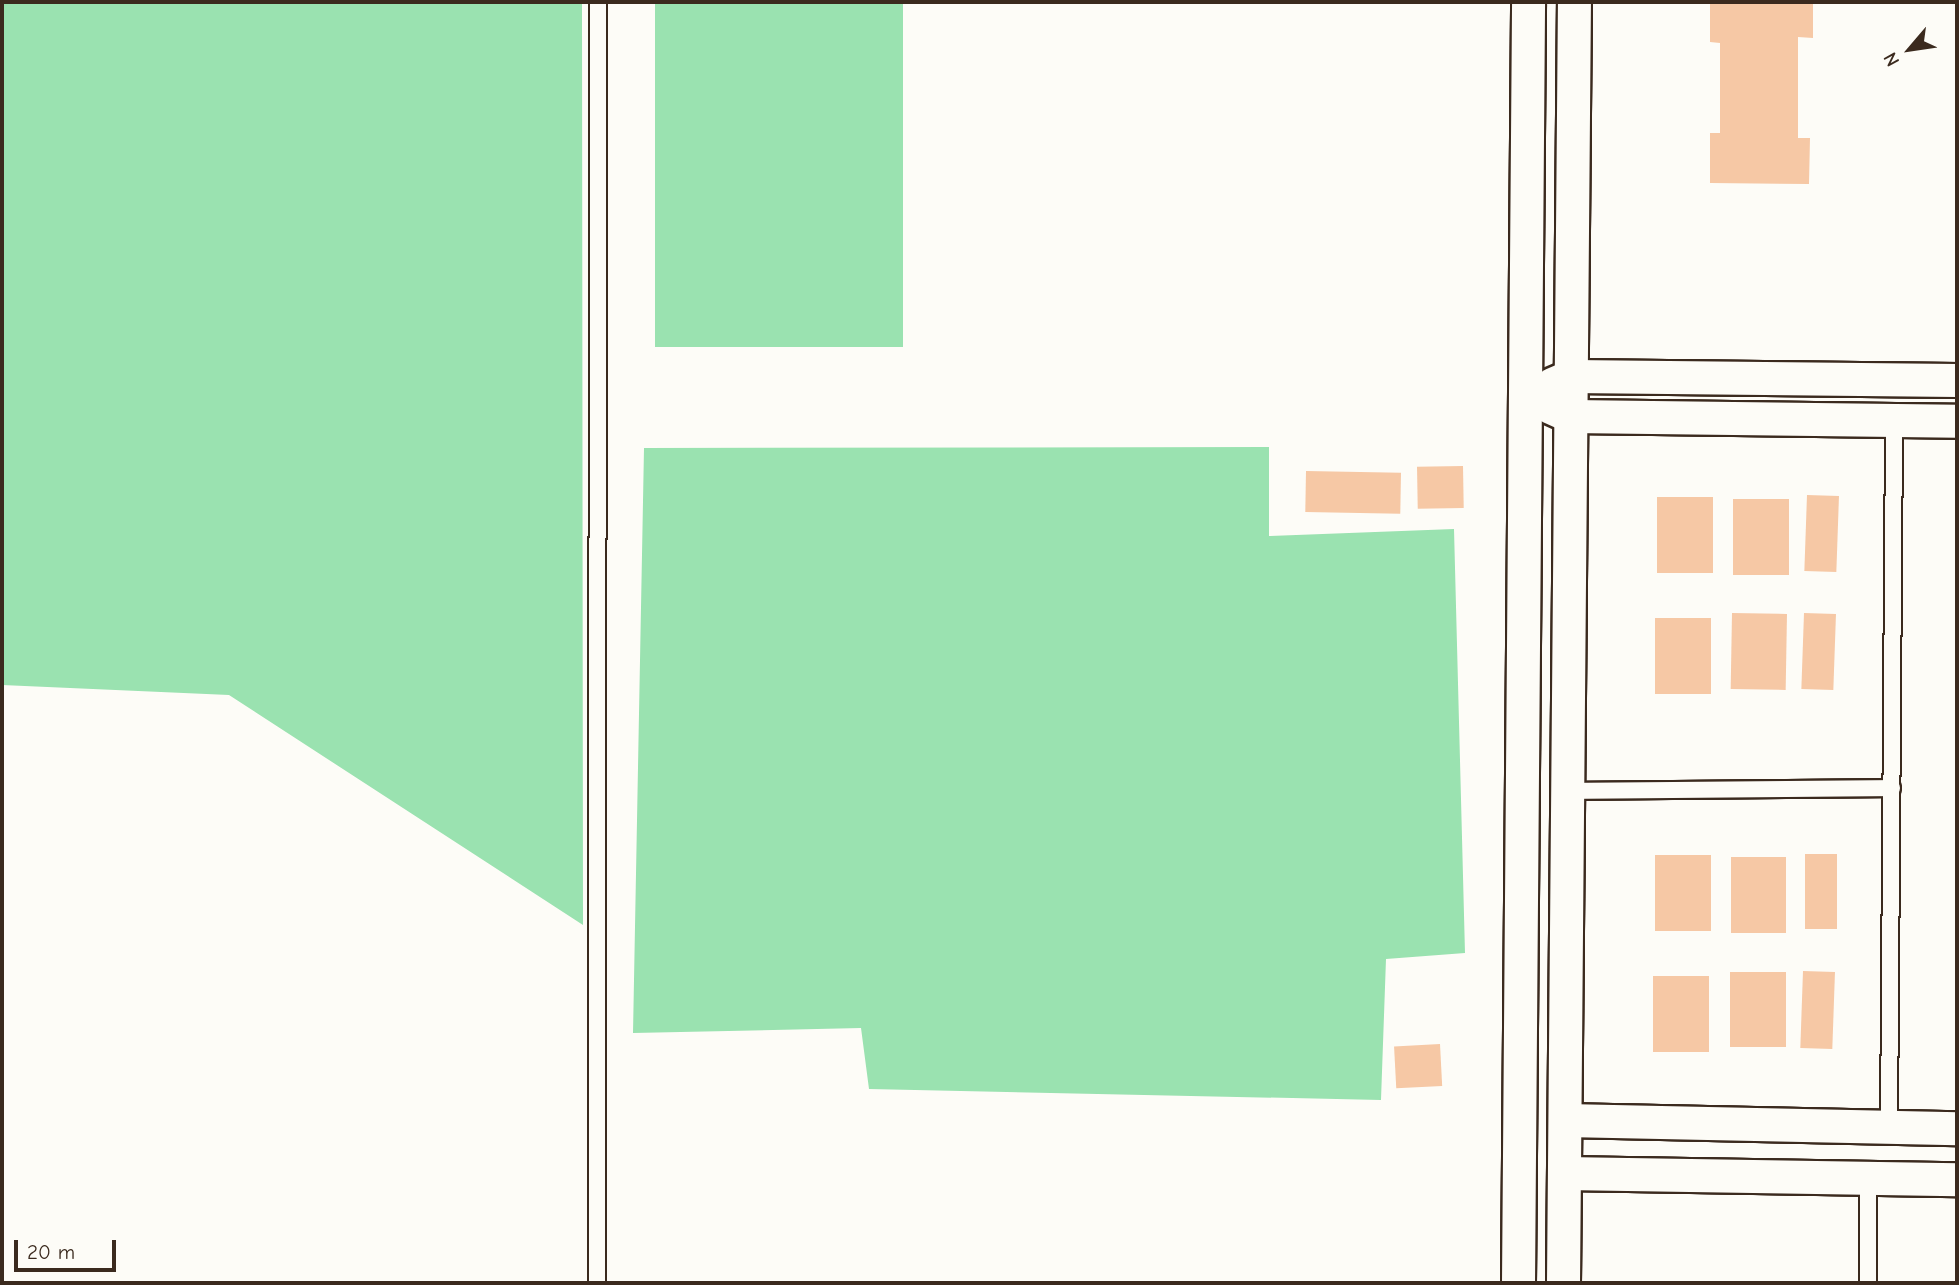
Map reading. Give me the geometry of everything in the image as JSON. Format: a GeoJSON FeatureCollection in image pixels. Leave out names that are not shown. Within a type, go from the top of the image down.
{"type":"FeatureCollection","features":[{"type":"Feature","properties":{"kind":"street"},"geometry":{"type":"LineString","coordinates":[[1518,1283],[1528,2]]}},
{"type":"Feature","properties":{"kind":"street"},"geometry":{"type":"LineString","coordinates":[[1563,1283],[1574,2]]}},
{"type":"Feature","properties":{"kind":"street"},"geometry":{"type":"LineString","coordinates":[[1525,395],[1571,376],[1957,380]]}},
{"type":"Feature","properties":{"kind":"street"},"geometry":{"type":"LineString","coordinates":[[1525,395],[1570,416],[1957,421]]}},
{"type":"Feature","properties":{"kind":"street"},"geometry":{"type":"LineString","coordinates":[[1564,1121],[1957,1128]]}},
{"type":"Feature","properties":{"kind":"street"},"geometry":{"type":"LineString","coordinates":[[1564,1173],[1957,1179]]}},
{"type":"Feature","properties":{"kind":"lane"},"geometry":{"type":"LineString","coordinates":[[597,1283],[598,2]]}},
{"type":"Feature","properties":{"kind":"lane"},"geometry":{"type":"LineString","coordinates":[[1889,1127],[1894,420]]}},
{"type":"Feature","properties":{"kind":"lane"},"geometry":{"type":"LineString","coordinates":[[1567,790],[1892,788]]}},
{"type":"Feature","properties":{"kind":"lane"},"geometry":{"type":"LineString","coordinates":[[1868,1178],[1868,1283]]}},
{"type":"Feature","properties":{"kind":"green space"},"geometry":{"type":"Polygon","coordinates":[[[2,2],[582,2],[583,925],[229,695],[2,685],[2,2]]]}},
{"type":"Feature","properties":{"kind":"green space"},"geometry":{"type":"Polygon","coordinates":[[[655,2],[903,2],[903,347],[655,347],[655,2]]]}},
{"type":"Feature","properties":{"kind":"green space"},"geometry":{"type":"Polygon","coordinates":[[[1269,447],[1269,536],[1454,529],[1465,953],[1386,959],[1381,1100],[869,1089],[861,1028],[633,1033],[644,448],[1269,447]]]}},
{"type":"Feature","properties":{"kind":"building"},"geometry":{"type":"Polygon","coordinates":[[[1710,2],[1813,2],[1813,38],[1798,37],[1798,138],[1810,138],[1809,184],[1710,183],[1710,133],[1720,133],[1720,43],[1710,42],[1710,2]]]}},
{"type":"Feature","properties":{"kind":"building"},"geometry":{"type":"Polygon","coordinates":[[[1463,466],[1464,508],[1418,509],[1417,467],[1463,466]]]}},
{"type":"Feature","properties":{"kind":"building"},"geometry":{"type":"Polygon","coordinates":[[[1306,471],[1401,473],[1400,514],[1305,512],[1306,471]]]}},
{"type":"Feature","properties":{"kind":"building"},"geometry":{"type":"Polygon","coordinates":[[[1807,495],[1839,496],[1836,572],[1804,571],[1807,495]]]}},
{"type":"Feature","properties":{"kind":"building"},"geometry":{"type":"Polygon","coordinates":[[[1657,497],[1713,497],[1713,573],[1657,573],[1657,497]]]}},
{"type":"Feature","properties":{"kind":"building"},"geometry":{"type":"Polygon","coordinates":[[[1733,499],[1789,499],[1789,575],[1733,575],[1733,499]]]}},
{"type":"Feature","properties":{"kind":"building"},"geometry":{"type":"Polygon","coordinates":[[[1732,613],[1787,614],[1786,690],[1731,689],[1732,613]]]}},
{"type":"Feature","properties":{"kind":"building"},"geometry":{"type":"Polygon","coordinates":[[[1804,613],[1836,614],[1833,690],[1801,689],[1804,613]]]}},
{"type":"Feature","properties":{"kind":"building"},"geometry":{"type":"Polygon","coordinates":[[[1655,618],[1711,618],[1711,694],[1655,694],[1655,618]]]}},
{"type":"Feature","properties":{"kind":"building"},"geometry":{"type":"Polygon","coordinates":[[[1805,854],[1837,854],[1837,929],[1805,929],[1805,854]]]}},
{"type":"Feature","properties":{"kind":"building"},"geometry":{"type":"Polygon","coordinates":[[[1655,855],[1711,855],[1711,931],[1655,931],[1655,855]]]}},
{"type":"Feature","properties":{"kind":"building"},"geometry":{"type":"Polygon","coordinates":[[[1731,857],[1786,857],[1786,933],[1731,933],[1731,857]]]}},
{"type":"Feature","properties":{"kind":"building"},"geometry":{"type":"Polygon","coordinates":[[[1803,971],[1835,972],[1832,1049],[1800,1048],[1803,971]]]}},
{"type":"Feature","properties":{"kind":"building"},"geometry":{"type":"Polygon","coordinates":[[[1730,972],[1786,972],[1786,1047],[1730,1047],[1730,972]]]}},
{"type":"Feature","properties":{"kind":"building"},"geometry":{"type":"Polygon","coordinates":[[[1653,976],[1709,976],[1709,1052],[1653,1052],[1653,976]]]}},
{"type":"Feature","properties":{"kind":"building"},"geometry":{"type":"Polygon","coordinates":[[[1440,1044],[1442,1086],[1396,1088],[1394,1046],[1440,1044]]]}}]}
